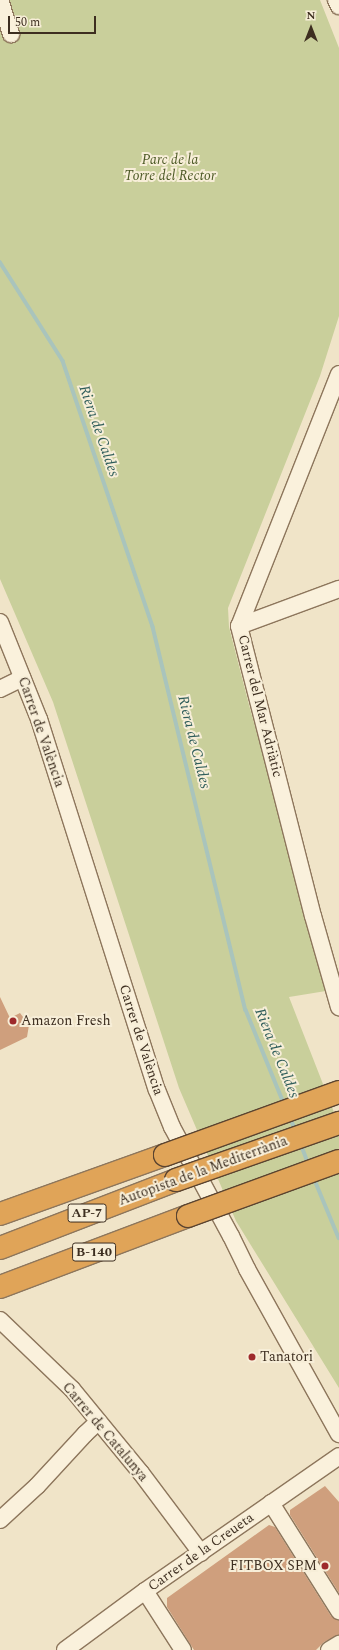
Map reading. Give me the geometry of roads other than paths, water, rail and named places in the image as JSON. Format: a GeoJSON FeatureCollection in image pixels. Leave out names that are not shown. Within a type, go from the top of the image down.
{"type":"FeatureCollection","features":[{"type":"Feature","properties":{"kind":"highway","name":"Autopista de la Mediterrània"},"geometry":{"type":"LineString","coordinates":[[0,1214],[339,1092]]}},
{"type":"Feature","properties":{"kind":"highway","name":"Autopista de la Mediterrània"},"geometry":{"type":"LineString","coordinates":[[0,1248],[176,1180],[339,1123]]}},
{"type":"Feature","properties":{"kind":"highway","name":"B-140"},"geometry":{"type":"LineString","coordinates":[[0,1287],[339,1161]]}},
{"type":"Feature","properties":{"kind":"street"},"geometry":{"type":"LineString","coordinates":[[0,0],[11,34]]}},
{"type":"Feature","properties":{"kind":"street"},"geometry":{"type":"LineString","coordinates":[[336,0],[339,6]]}},
{"type":"Feature","properties":{"kind":"street","name":"Carrer del Mar Adriàtic"},"geometry":{"type":"LineString","coordinates":[[339,374],[239,626],[311,909],[335,977],[339,1008]]}},
{"type":"Feature","properties":{"kind":"street"},"geometry":{"type":"LineString","coordinates":[[239,626],[339,590]]}},
{"type":"Feature","properties":{"kind":"street","name":"Carrer de València"},"geometry":{"type":"LineString","coordinates":[[0,622],[40,719],[157,1090],[172,1127],[231,1236],[247,1269],[339,1434]]}},
{"type":"Feature","properties":{"kind":"street"},"geometry":{"type":"LineString","coordinates":[[0,689],[23,678]]}},
{"type":"Feature","properties":{"kind":"street","name":"Carrer de Catalunya"},"geometry":{"type":"LineString","coordinates":[[0,1320],[72,1389],[141,1473],[200,1553]]}},
{"type":"Feature","properties":{"kind":"street"},"geometry":{"type":"LineString","coordinates":[[0,1520],[37,1486],[98,1422]]}},
{"type":"Feature","properties":{"kind":"street","name":"Carrer de la Creueta"},"geometry":{"type":"LineString","coordinates":[[65,1650],[145,1591],[339,1456]]}},
{"type":"Feature","properties":{"kind":"street"},"geometry":{"type":"LineString","coordinates":[[271,1504],[339,1611]]}},
{"type":"Feature","properties":{"kind":"street"},"geometry":{"type":"LineString","coordinates":[[145,1591],[183,1650]]}},
{"type":"Feature","properties":{"kind":"street"},"geometry":{"type":"LineString","coordinates":[[329,1650],[339,1644]]}},
{"type":"Feature","properties":{"kind":"waterway","name":"Riera de Caldes"},"geometry":{"type":"LineString","coordinates":[[0,262],[63,361],[153,627],[246,1010],[284,1103]]}},
{"type":"Feature","properties":{"kind":"waterway","name":"Riera de Caldes"},"geometry":{"type":"LineString","coordinates":[[290,1117],[296,1131]]}},
{"type":"Feature","properties":{"kind":"waterway","name":"Riera de Caldes"},"geometry":{"type":"LineString","coordinates":[[301,1144],[309,1165]]}},
{"type":"Feature","properties":{"kind":"waterway","name":"Riera de Caldes"},"geometry":{"type":"LineString","coordinates":[[314,1178],[339,1238]]}},
{"type":"Feature","properties":{"kind":"place","name":"Amazon Fresh"},"geometry":{"type":"Point","coordinates":[13,1021]}},
{"type":"Feature","properties":{"kind":"place","name":"Tanatori"},"geometry":{"type":"Point","coordinates":[252,1357]}},
{"type":"Feature","properties":{"kind":"place","name":"FITBOX SPM"},"geometry":{"type":"Point","coordinates":[325,1566]}},
{"type":"Feature","properties":{"kind":"park label","name":"Parc de la Torre del Rector"},"geometry":{"type":"Point","coordinates":[170,168]}}]}
